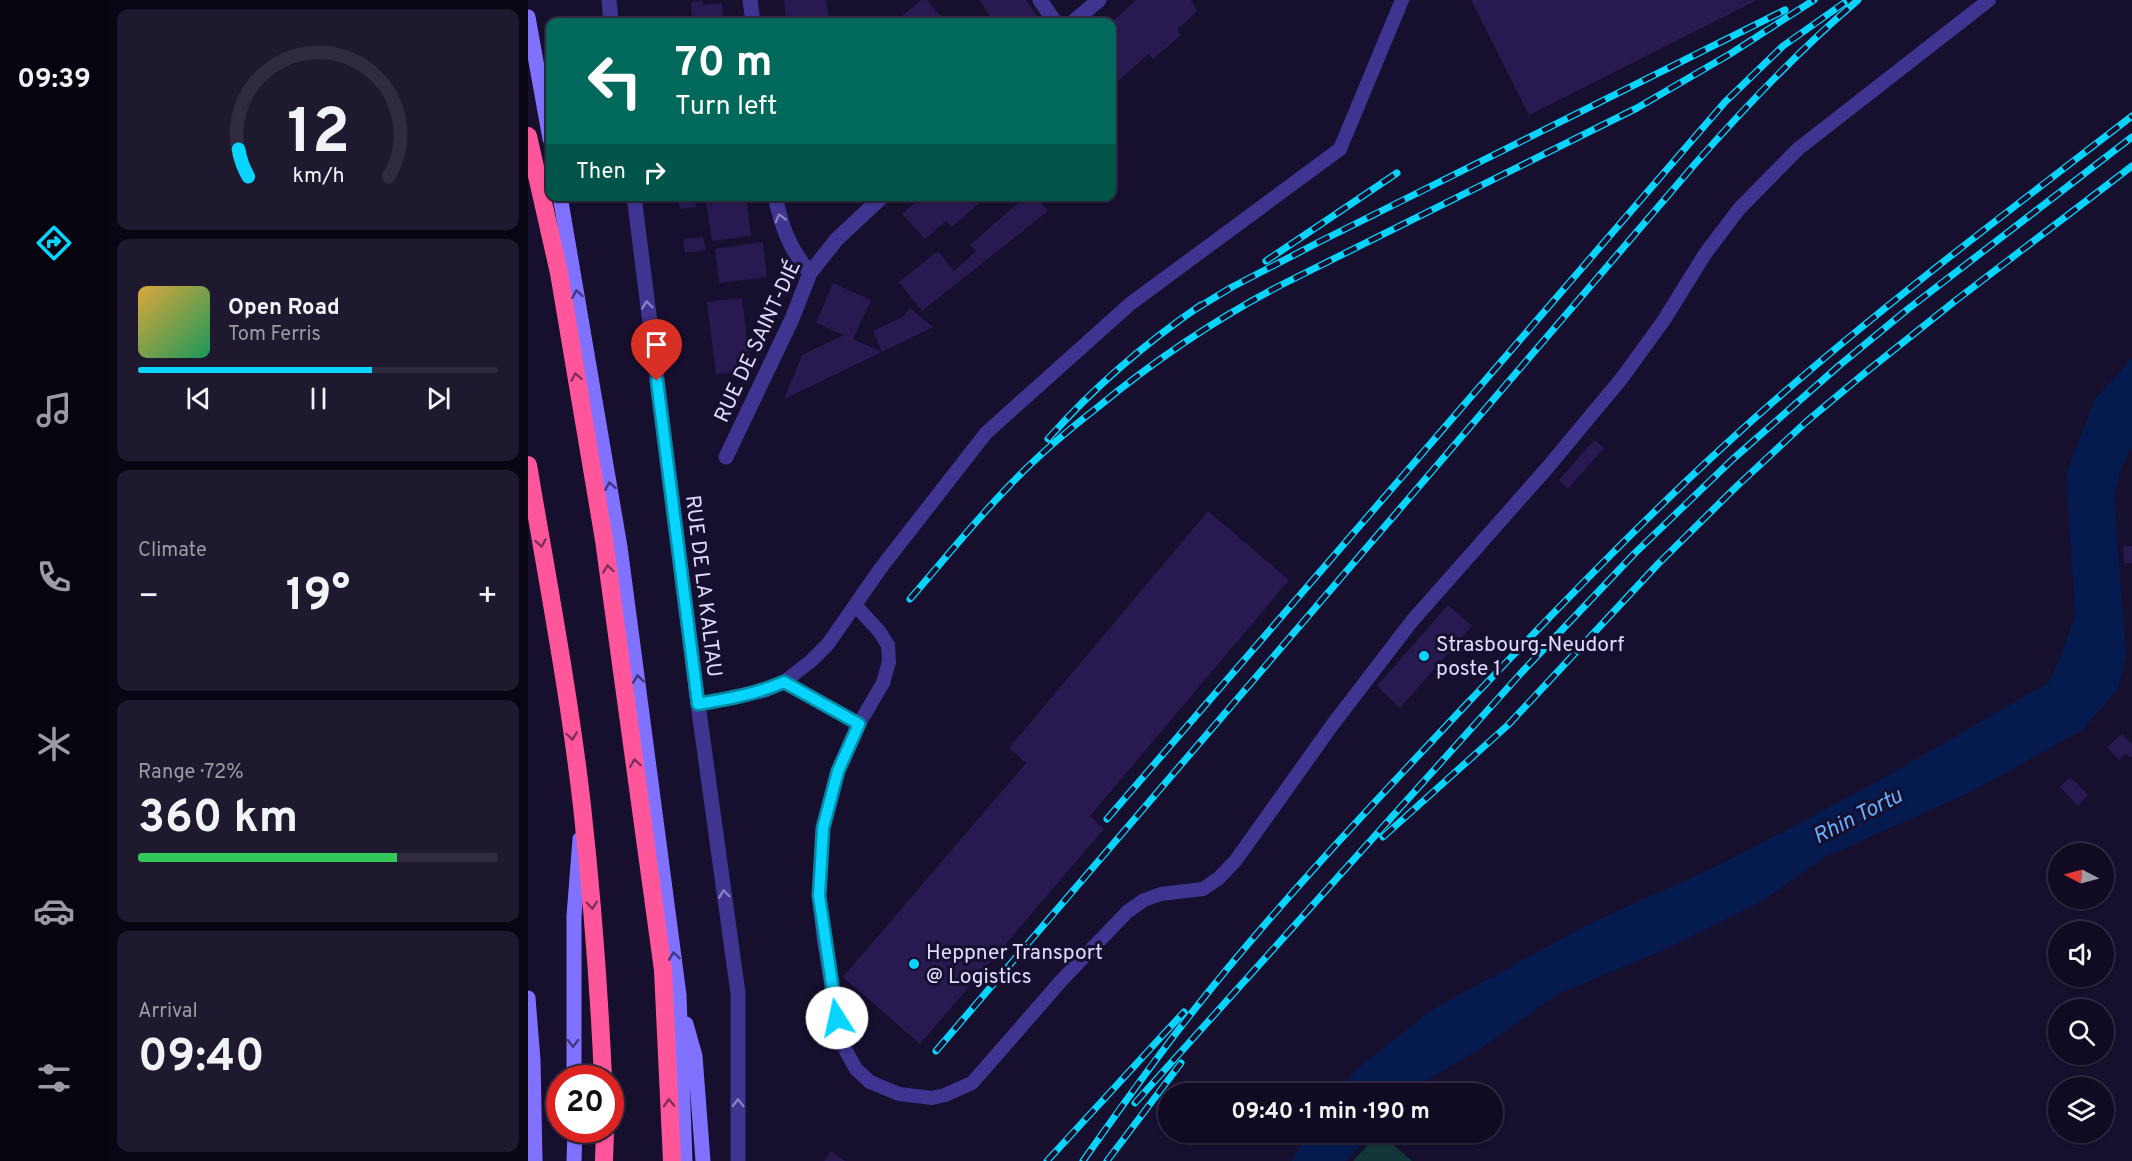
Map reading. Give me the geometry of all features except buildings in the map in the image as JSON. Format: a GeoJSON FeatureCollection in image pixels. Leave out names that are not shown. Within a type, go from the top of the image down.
{"type":"FeatureCollection","features":[{"type":"Feature","properties":{"kind":"highway"},"geometry":{"type":"LineString","coordinates":[[528,136],[558,273],[607,563],[663,970],[672,1161]]}},
{"type":"Feature","properties":{"kind":"highway"},"geometry":{"type":"LineString","coordinates":[[528,465],[563,671],[582,805],[600,1006],[602,1065]]}},
{"type":"Feature","properties":{"kind":"highway"},"geometry":{"type":"LineString","coordinates":[[604,1161],[605,1143]]}},
{"type":"Feature","properties":{"kind":"main road"},"geometry":{"type":"LineString","coordinates":[[528,17],[546,117]]}},
{"type":"Feature","properties":{"kind":"main road"},"geometry":{"type":"LineString","coordinates":[[561,201],[620,547],[679,995],[685,1161]]}},
{"type":"Feature","properties":{"kind":"main road"},"geometry":{"type":"LineString","coordinates":[[574,1065],[574,915],[582,805]]}},
{"type":"Feature","properties":{"kind":"main road"},"geometry":{"type":"LineString","coordinates":[[679,995],[695,1056],[703,1161]]}},
{"type":"Feature","properties":{"kind":"main road"},"geometry":{"type":"LineString","coordinates":[[528,998],[533,1060],[535,1161]]}},
{"type":"Feature","properties":{"kind":"main road"},"geometry":{"type":"LineString","coordinates":[[574,1161],[575,1143]]}},
{"type":"Feature","properties":{"kind":"street"},"geometry":{"type":"LineString","coordinates":[[609,0],[611,18]]}},
{"type":"Feature","properties":{"kind":"street"},"geometry":{"type":"LineString","coordinates":[[750,0],[752,18]]}},
{"type":"Feature","properties":{"kind":"street"},"geometry":{"type":"LineString","coordinates":[[1040,0],[1052,18]]}},
{"type":"Feature","properties":{"kind":"street"},"geometry":{"type":"LineString","coordinates":[[1078,18],[1099,0]]}},
{"type":"Feature","properties":{"kind":"street","name":"RUE DE LA KALTAU"},"geometry":{"type":"LineString","coordinates":[[635,201],[698,704],[738,993],[738,1161]]}},
{"type":"Feature","properties":{"kind":"street"},"geometry":{"type":"LineString","coordinates":[[776,201],[787,239],[798,259],[810,273]]}},
{"type":"Feature","properties":{"kind":"street","name":"RUE DE SAINT-DIÉ"},"geometry":{"type":"LineString","coordinates":[[726,457],[792,319],[810,273],[837,239],[878,201]]}},
{"type":"Feature","properties":{"kind":"lane"},"geometry":{"type":"LineString","coordinates":[[698,704],[764,691],[784,682],[811,661],[828,644],[880,569],[986,433],[1130,304],[1340,149],[1402,0]]}},
{"type":"Feature","properties":{"kind":"lane"},"geometry":{"type":"LineString","coordinates":[[855,605],[879,631],[888,645],[889,662],[883,683],[859,724],[838,771],[823,828],[819,896],[837,1018],[846,1050],[856,1069],[870,1082],[899,1094],[932,1098],[972,1083],[1061,981],[1127,912],[1144,900],[1161,894],[1203,889],[1220,878],[1236,860],[1412,621],[1540,476],[1622,378],[1664,320],[1705,254],[1739,209],[1798,149],[1989,0]]}},
{"type":"Feature","properties":{"kind":"lane"},"geometry":{"type":"LineString","coordinates":[[784,682],[859,724]]}},
{"type":"Feature","properties":{"kind":"green space"},"geometry":{"type":"Polygon","coordinates":[[[1370,1143],[1391,1143],[1412,1161],[1353,1161],[1370,1143]]]}},
{"type":"Feature","properties":{"kind":"water","name":"Rhin Tortu"},"geometry":{"type":"Polygon","coordinates":[[[2132,358],[2132,447],[2121,468],[2114,494],[2126,655],[2118,689],[2082,730],[1971,792],[1825,857],[1762,901],[1666,949],[1560,993],[1481,1048],[1423,1083],[1345,1083],[1356,1070],[1430,1011],[1585,926],[1725,862],[1875,783],[2049,682],[2062,654],[2075,613],[2066,474],[2095,399],[2132,358]]]}},
{"type":"Feature","properties":{"kind":"water"},"geometry":{"type":"Polygon","coordinates":[[[1303,1143],[1363,1143],[1346,1161],[1291,1161],[1303,1143]]]}},
{"type":"Feature","properties":{"kind":"railway"},"geometry":{"type":"LineString","coordinates":[[910,599],[1019,475],[1075,425],[1186,341],[1281,285],[1637,108],[1730,54],[1814,0]]}},
{"type":"Feature","properties":{"kind":"railway"},"geometry":{"type":"LineString","coordinates":[[936,1051],[1694,165],[1773,79],[1858,0]]}},
{"type":"Feature","properties":{"kind":"railway"},"geometry":{"type":"LineString","coordinates":[[1107,819],[1725,102],[1783,46],[1844,3]]}},
{"type":"Feature","properties":{"kind":"railway"},"geometry":{"type":"LineString","coordinates":[[1194,310],[1232,287],[1321,241],[1785,10]]}},
{"type":"Feature","properties":{"kind":"railway"},"geometry":{"type":"LineString","coordinates":[[1083,1161],[1180,1028],[1291,894],[1462,709],[1617,548],[1781,395],[1955,253],[2132,116]]}},
{"type":"Feature","properties":{"kind":"railway"},"geometry":{"type":"LineString","coordinates":[[1135,1103],[1522,672],[1635,553],[1733,459],[1841,364],[1908,309],[2132,137]]}},
{"type":"Feature","properties":{"kind":"railway"},"geometry":{"type":"LineString","coordinates":[[1383,837],[1508,725],[1658,564],[1806,422],[1955,301],[2132,166]]}},
{"type":"Feature","properties":{"kind":"railway"},"geometry":{"type":"LineString","coordinates":[[1266,261],[1397,173]]}},
{"type":"Feature","properties":{"kind":"railway"},"geometry":{"type":"LineString","coordinates":[[1048,439],[1120,367],[1201,305]]}},
{"type":"Feature","properties":{"kind":"railway"},"geometry":{"type":"LineString","coordinates":[[1047,1161],[1184,1012]]}},
{"type":"Feature","properties":{"kind":"railway"},"geometry":{"type":"LineString","coordinates":[[1107,1161],[1181,1063]]}},
{"type":"Feature","properties":{"kind":"place","name":"Strasbourg-Neudorf poste 1"},"geometry":{"type":"Point","coordinates":[1424,656]}},
{"type":"Feature","properties":{"kind":"place","name":"Heppner Transport @ Logistics"},"geometry":{"type":"Point","coordinates":[914,964]}},
{"type":"Feature","properties":{"kind":"route"},"geometry":{"type":"LineString","coordinates":[[657,381],[698,704],[741,697],[764,691],[784,682],[859,724],[838,771],[823,828],[819,896],[837,1018]]}}]}
